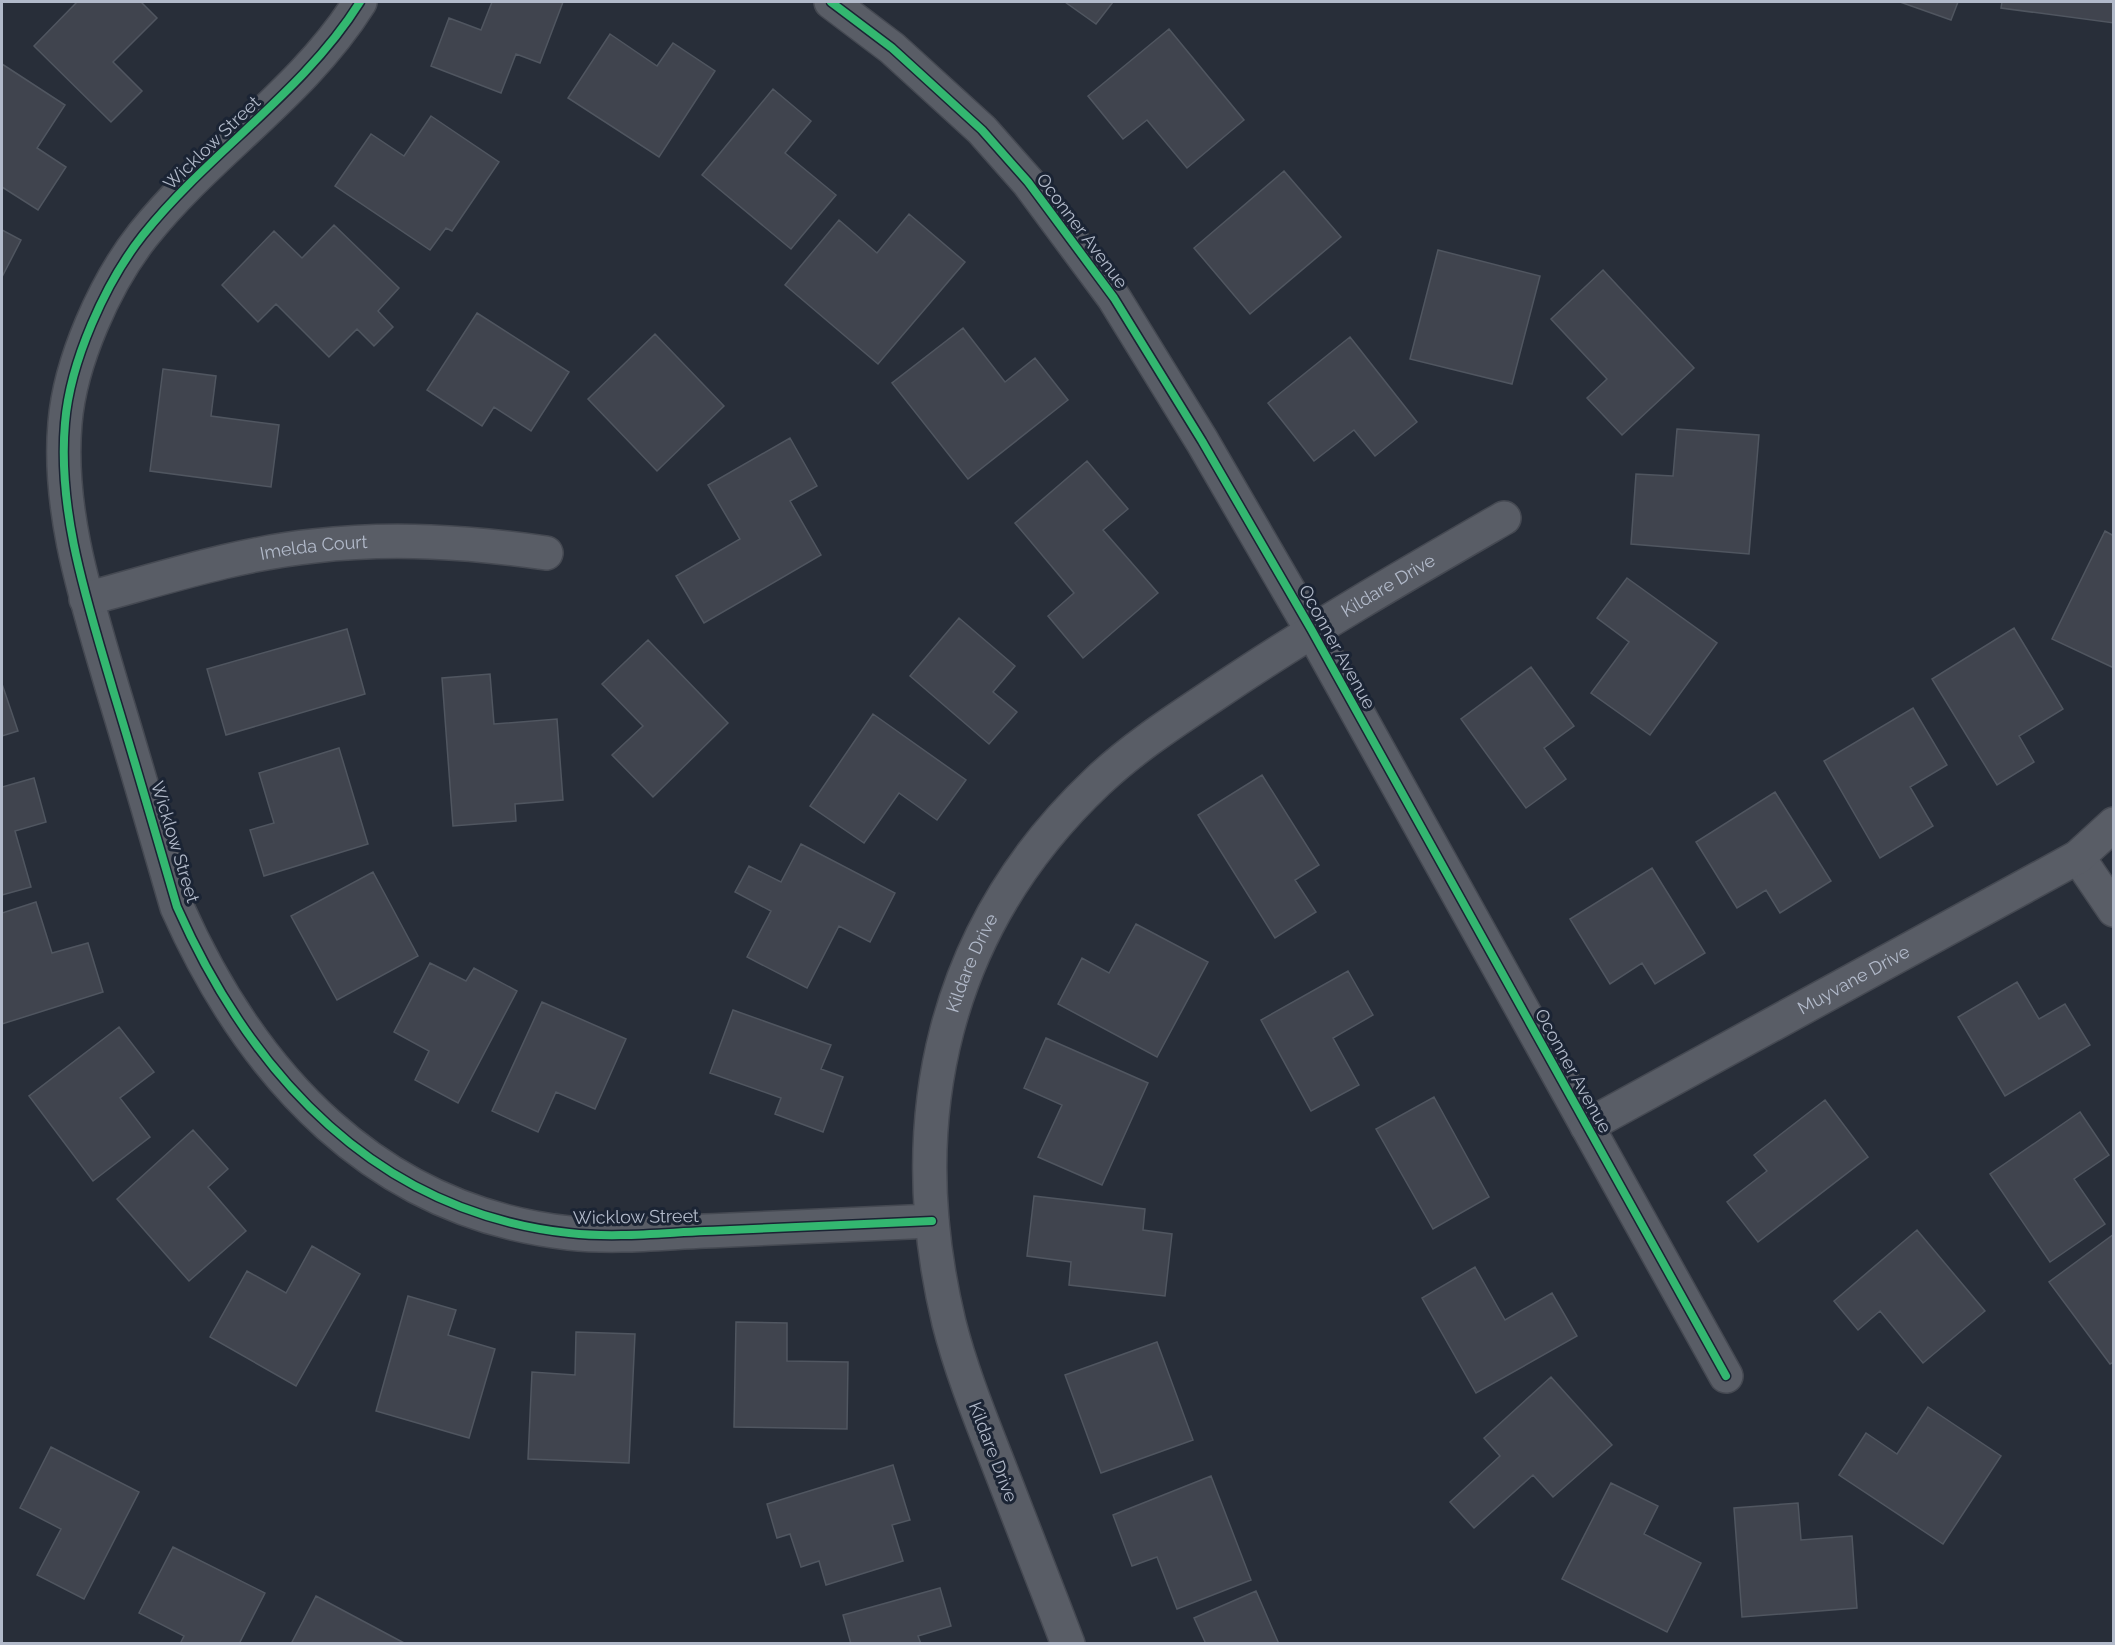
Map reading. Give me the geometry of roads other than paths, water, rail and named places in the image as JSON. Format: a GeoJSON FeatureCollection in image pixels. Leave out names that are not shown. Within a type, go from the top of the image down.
{"type":"FeatureCollection","features":[{"type":"Feature","properties":{"kind":"street","name":"Wicklow Street"},"geometry":{"type":"LineString","coordinates":[[360,2],[302,78],[202,173],[142,236],[103,301],[77,366],[68,397],[65,424],[67,497],[86,599],[177,907],[199,956],[268,1064],[335,1133],[400,1177],[430,1194],[495,1218],[568,1233],[599,1236],[932,1221]]}},
{"type":"Feature","properties":{"kind":"street","name":"Oconner Avenue"},"geometry":{"type":"LineString","coordinates":[[831,2],[892,48],[982,130],[1028,182],[1114,298],[1202,441],[1311,630],[1726,1376]]}},
{"type":"Feature","properties":{"kind":"street","name":"Kildare Drive"},"geometry":{"type":"LineString","coordinates":[[1068,1644],[962,1371],[948,1318],[932,1221],[932,1114],[946,1025],[975,946],[1008,889],[1063,817],[1098,780],[1133,751],[1311,630],[1504,518]]}},
{"type":"Feature","properties":{"kind":"street","name":"Imelda Court"},"geometry":{"type":"LineString","coordinates":[[86,599],[238,558],[321,545],[394,540],[450,541],[546,553]]}},
{"type":"Feature","properties":{"kind":"street","name":"Muyvane Drive"},"geometry":{"type":"LineString","coordinates":[[1587,1126],[2078,856],[2114,824]]}},
{"type":"Feature","properties":{"kind":"street"},"geometry":{"type":"LineString","coordinates":[[2078,856],[2114,910]]}}]}
